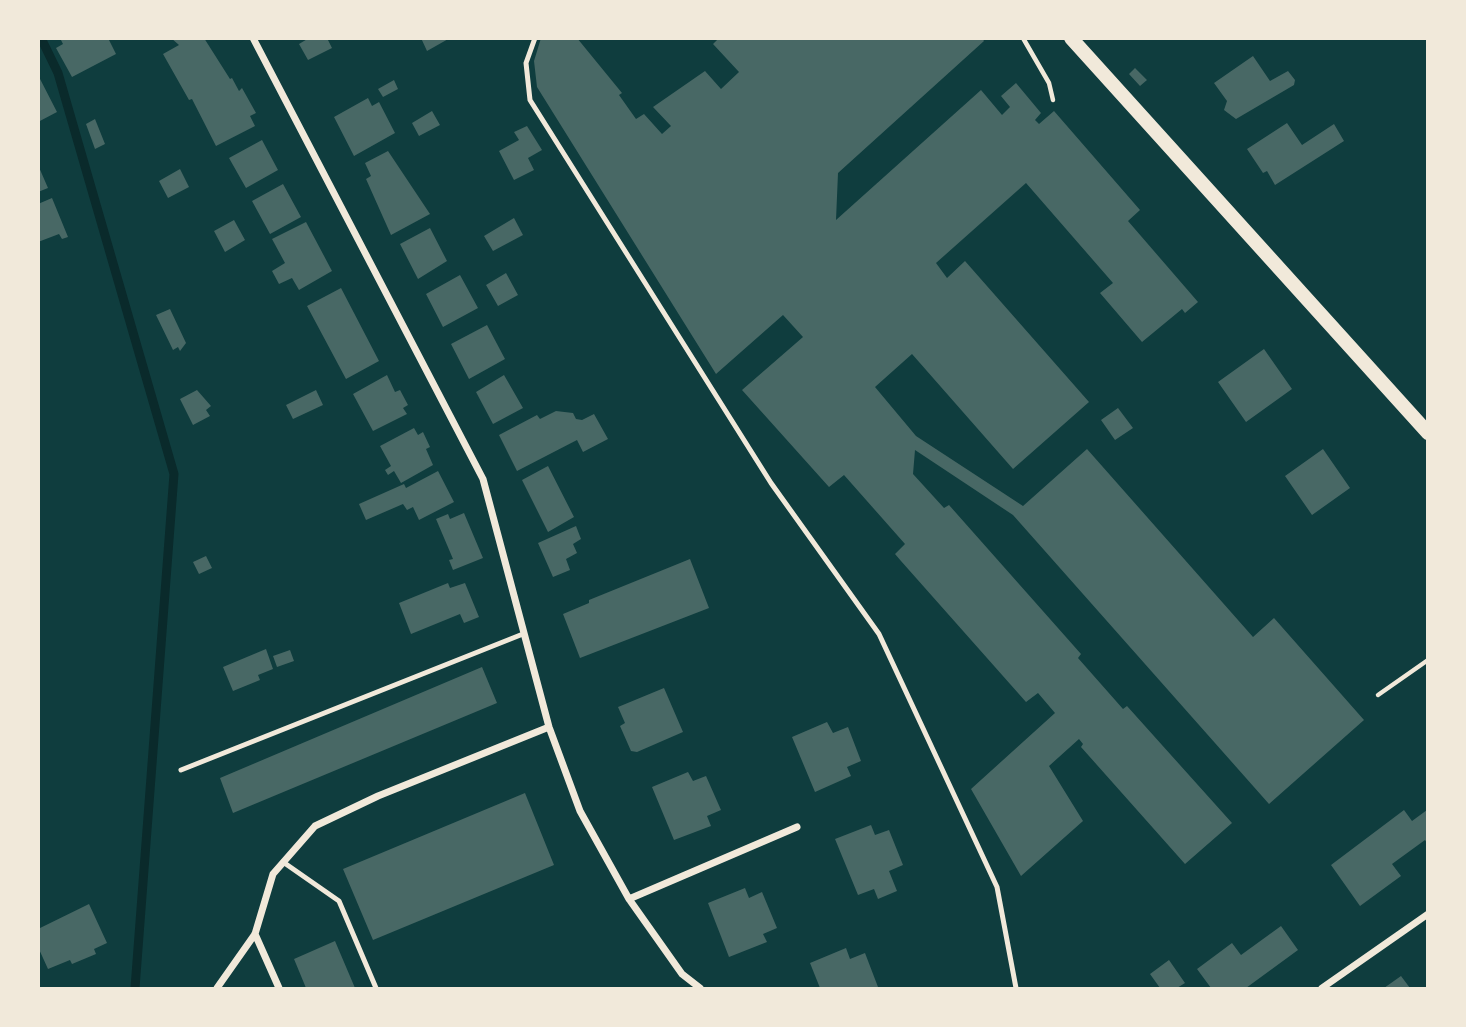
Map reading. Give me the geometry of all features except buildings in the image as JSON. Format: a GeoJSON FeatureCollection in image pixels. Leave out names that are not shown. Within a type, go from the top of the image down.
{"type":"FeatureCollection","features":[{"type":"Feature","properties":{"kind":"main road"},"geometry":{"type":"LineString","coordinates":[[1071,38],[1427,433]]}},
{"type":"Feature","properties":{"kind":"street"},"geometry":{"type":"LineString","coordinates":[[253,38],[483,479],[550,727],[580,811],[629,899],[682,974],[700,989]]}},
{"type":"Feature","properties":{"kind":"street"},"geometry":{"type":"LineString","coordinates":[[217,989],[255,934],[273,874],[315,826],[378,796],[550,727]]}},
{"type":"Feature","properties":{"kind":"street"},"geometry":{"type":"LineString","coordinates":[[629,899],[797,827]]}},
{"type":"Feature","properties":{"kind":"street"},"geometry":{"type":"LineString","coordinates":[[1322,989],[1427,914]]}},
{"type":"Feature","properties":{"kind":"street"},"geometry":{"type":"LineString","coordinates":[[255,934],[279,989]]}},
{"type":"Feature","properties":{"kind":"lane"},"geometry":{"type":"LineString","coordinates":[[535,38],[526,63],[530,100],[771,483],[879,634],[997,887],[1016,989]]}},
{"type":"Feature","properties":{"kind":"lane"},"geometry":{"type":"LineString","coordinates":[[181,770],[523,634]]}},
{"type":"Feature","properties":{"kind":"lane"},"geometry":{"type":"LineString","coordinates":[[283,862],[339,901],[376,989]]}},
{"type":"Feature","properties":{"kind":"path"},"geometry":{"type":"LineString","coordinates":[[1023,38],[1049,83],[1053,100]]}},
{"type":"Feature","properties":{"kind":"path"},"geometry":{"type":"LineString","coordinates":[[1378,695],[1427,660]]}},
{"type":"Feature","properties":{"kind":"waterway"},"geometry":{"type":"LineString","coordinates":[[41,38],[58,73],[174,474],[135,988]]}}]}
